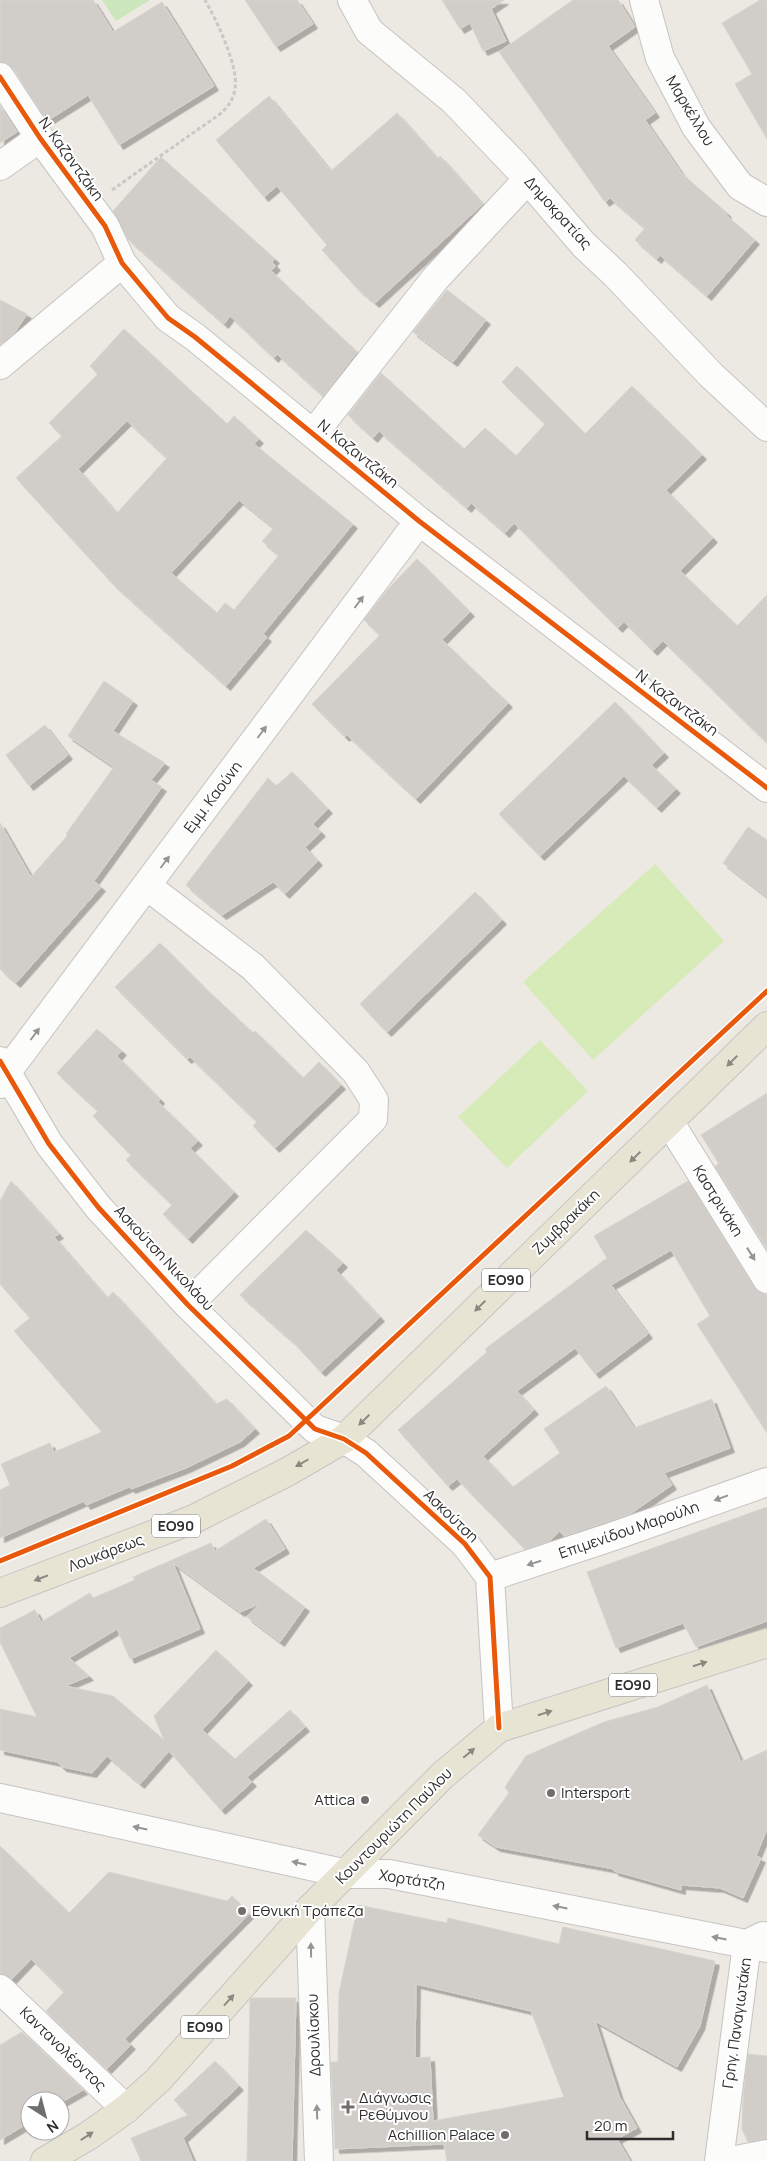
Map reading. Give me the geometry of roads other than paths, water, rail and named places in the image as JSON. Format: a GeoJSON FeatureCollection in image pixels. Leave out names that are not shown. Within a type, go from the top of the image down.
{"type":"FeatureCollection","features":[{"type":"Feature","properties":{"kind":"main road","name":"Ζυμβρακάκη"},"geometry":{"type":"LineString","coordinates":[[344,1439],[670,1123],[767,1026]]}},
{"type":"Feature","properties":{"kind":"main road","name":"Λουκάρεως"},"geometry":{"type":"LineString","coordinates":[[0,1594],[194,1519],[289,1471],[344,1439]]}},
{"type":"Feature","properties":{"kind":"main road","name":"Κουντουριώτη Παύλου"},"geometry":{"type":"LineString","coordinates":[[45,2161],[88,2136],[126,2109],[158,2080],[310,1909],[347,1874],[443,1774],[499,1728],[767,1643]]}},
{"type":"Feature","properties":{"kind":"street","name":"Δημοκρατίας"},"geometry":{"type":"LineString","coordinates":[[352,0],[368,31],[454,101],[584,245],[616,274],[711,375],[767,427]]}},
{"type":"Feature","properties":{"kind":"street","name":"Μαρκέλλου"},"geometry":{"type":"LineString","coordinates":[[644,0],[660,58],[696,127],[740,186],[767,202]]}},
{"type":"Feature","properties":{"kind":"street","name":"Ν. Καζαντζάκη"},"geometry":{"type":"LineString","coordinates":[[0,77],[40,138],[105,226],[122,263],[168,318],[195,337],[419,521],[767,788]]}},
{"type":"Feature","properties":{"kind":"street"},"geometry":{"type":"LineString","coordinates":[[0,166],[40,138]]}},
{"type":"Feature","properties":{"kind":"street"},"geometry":{"type":"LineString","coordinates":[[313,434],[435,279],[527,180]]}},
{"type":"Feature","properties":{"kind":"street"},"geometry":{"type":"LineString","coordinates":[[0,365],[122,263]]}},
{"type":"Feature","properties":{"kind":"street","name":"Εμμ. Καούνη"},"geometry":{"type":"LineString","coordinates":[[2,1073],[147,886],[419,521]]}},
{"type":"Feature","properties":{"kind":"street"},"geometry":{"type":"LineString","coordinates":[[147,886],[253,967],[356,1072],[374,1100],[373,1119],[188,1305]]}},
{"type":"Feature","properties":{"kind":"street","name":"Ασκούτση Νικολάου"},"geometry":{"type":"LineString","coordinates":[[2,1073],[50,1144],[98,1207],[188,1305],[315,1429],[344,1439]]}},
{"type":"Feature","properties":{"kind":"street","name":"Καστρινάκη"},"geometry":{"type":"LineString","coordinates":[[670,1123],[767,1279]]}},
{"type":"Feature","properties":{"kind":"street","name":"Ασκούτση"},"geometry":{"type":"LineString","coordinates":[[344,1439],[366,1453],[465,1544],[490,1577]]}},
{"type":"Feature","properties":{"kind":"street","name":"Επιμενίδου Μαρούλη"},"geometry":{"type":"LineString","coordinates":[[490,1577],[611,1538],[767,1482]]}},
{"type":"Feature","properties":{"kind":"street"},"geometry":{"type":"LineString","coordinates":[[490,1577],[499,1728]]}},
{"type":"Feature","properties":{"kind":"street","name":"Χορτάτζη"},"geometry":{"type":"LineString","coordinates":[[0,1798],[347,1874],[389,1874],[760,1942]]}},
{"type":"Feature","properties":{"kind":"street","name":"Δρουλίσκου"},"geometry":{"type":"LineString","coordinates":[[310,1909],[319,2161]]}},
{"type":"Feature","properties":{"kind":"street","name":"Γρηγ. Παναγιωτάκη"},"geometry":{"type":"LineString","coordinates":[[719,2161],[760,1942]]}},
{"type":"Feature","properties":{"kind":"street","name":"Καντανολέοντος"},"geometry":{"type":"LineString","coordinates":[[0,1989],[126,2109]]}},
{"type":"Feature","properties":{"kind":"street"},"geometry":{"type":"LineString","coordinates":[[731,2161],[767,2154]]}},
{"type":"Feature","properties":{"kind":"place","name":"Intersport"},"geometry":{"type":"Point","coordinates":[551,1793]}},
{"type":"Feature","properties":{"kind":"place","name":"Attica"},"geometry":{"type":"Point","coordinates":[365,1800]}},
{"type":"Feature","properties":{"kind":"place","name":"Εθνική Τράπεζα"},"geometry":{"type":"Point","coordinates":[242,1911]}},
{"type":"Feature","properties":{"kind":"place","name":"Διάγνωσις Ρεθύμνου"},"geometry":{"type":"Point","coordinates":[348,2107]}},
{"type":"Feature","properties":{"kind":"place","name":"Achillion Palace"},"geometry":{"type":"Point","coordinates":[505,2135]}}]}
